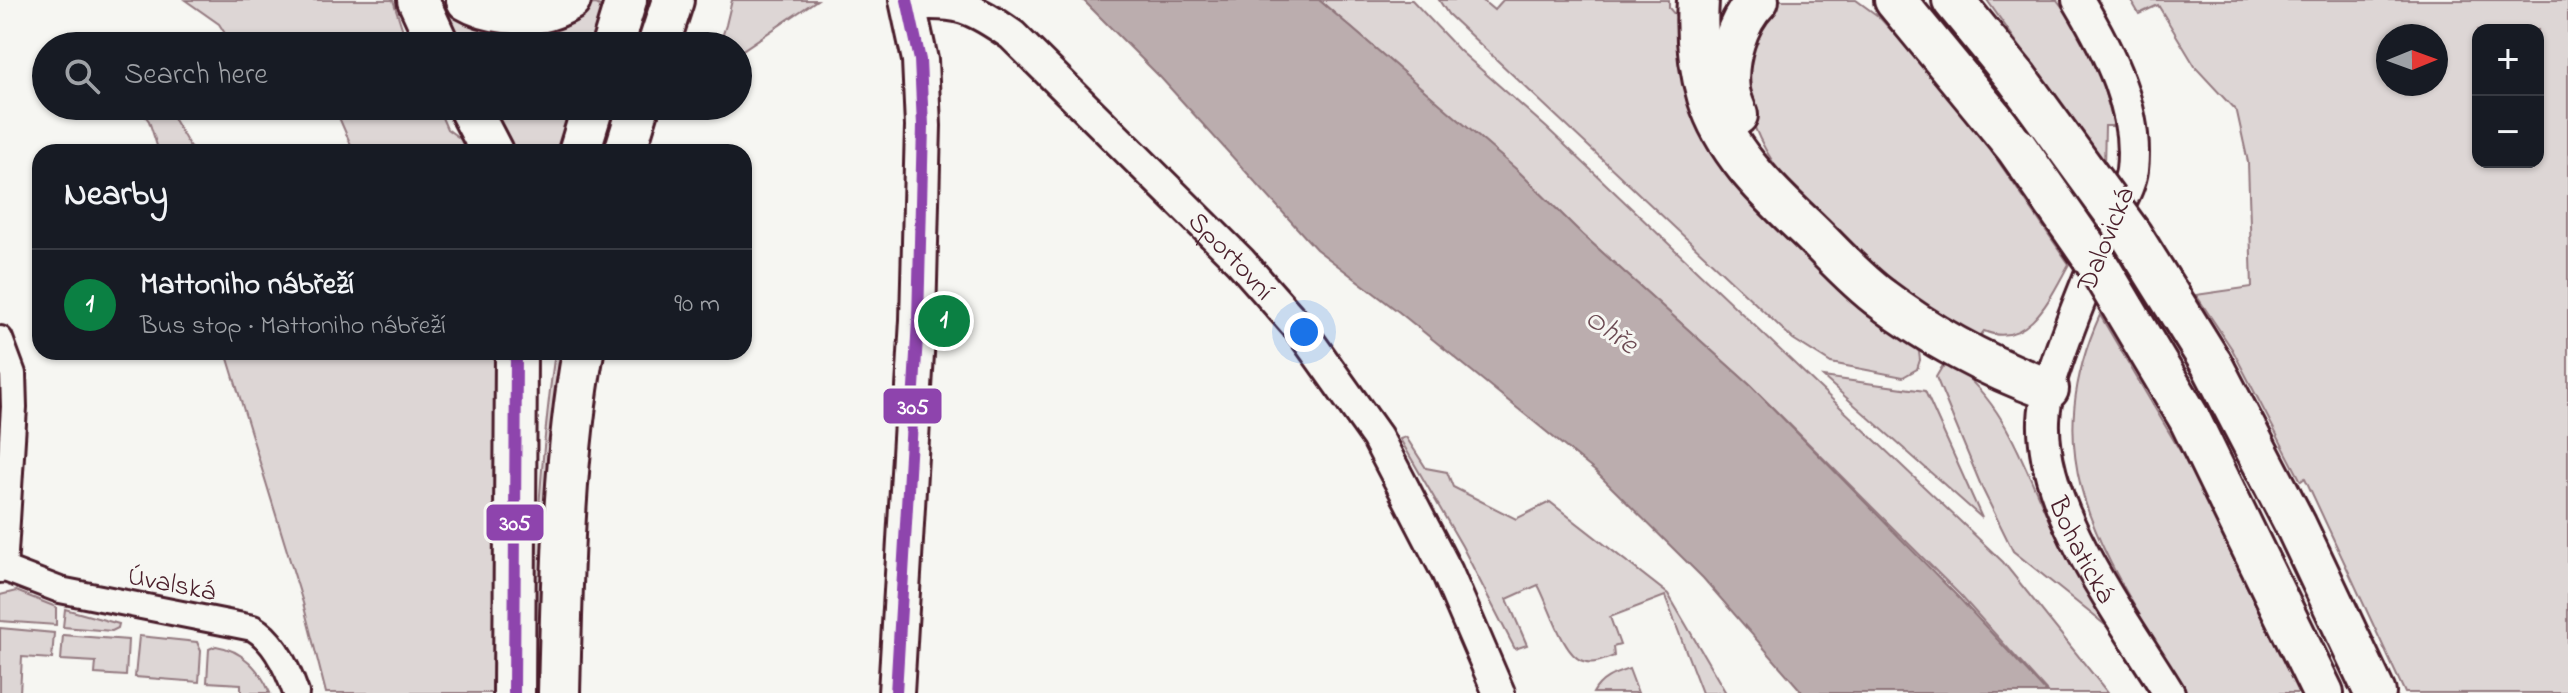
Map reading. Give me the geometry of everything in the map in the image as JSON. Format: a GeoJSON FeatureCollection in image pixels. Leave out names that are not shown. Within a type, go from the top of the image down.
{"type":"FeatureCollection","features":[{"type":"Feature","properties":{"kind":"highway"},"geometry":{"type":"LineString","coordinates":[[418,0],[433,32]]}},
{"type":"Feature","properties":{"kind":"highway"},"geometry":{"type":"LineString","coordinates":[[467,0],[477,6],[513,12],[539,12],[570,0]]}},
{"type":"Feature","properties":{"kind":"highway"},"geometry":{"type":"LineString","coordinates":[[616,32],[626,0]]}},
{"type":"Feature","properties":{"kind":"highway"},"geometry":{"type":"LineString","coordinates":[[663,32],[673,0]]}},
{"type":"Feature","properties":{"kind":"highway"},"geometry":{"type":"LineString","coordinates":[[1698,0],[1700,53],[1709,98],[1752,175],[1880,298],[1951,345],[2002,372],[2048,389]]}},
{"type":"Feature","properties":{"kind":"highway"},"geometry":{"type":"LineString","coordinates":[[1758,0],[1740,26],[1730,60],[1729,90],[1741,131],[1778,201]]}},
{"type":"Feature","properties":{"kind":"highway"},"geometry":{"type":"LineString","coordinates":[[1876,0],[1906,14],[2016,147],[2096,262],[2189,418],[2323,693]]}},
{"type":"Feature","properties":{"kind":"highway"},"geometry":{"type":"LineString","coordinates":[[1953,0],[2016,77],[2131,235],[2211,363],[2296,526],[2375,693]]}},
{"type":"Feature","properties":{"kind":"highway"},"geometry":{"type":"LineString","coordinates":[[475,120],[488,144]]}},
{"type":"Feature","properties":{"kind":"highway"},"geometry":{"type":"LineString","coordinates":[[581,144],[589,120]]}},
{"type":"Feature","properties":{"kind":"highway"},"geometry":{"type":"LineString","coordinates":[[627,144],[635,120]]}},
{"type":"Feature","properties":{"kind":"highway"},"geometry":{"type":"LineString","coordinates":[[514,693],[516,360]]}},
{"type":"Feature","properties":{"kind":"highway"},"geometry":{"type":"LineString","coordinates":[[516,519],[533,360]]}},
{"type":"Feature","properties":{"kind":"highway"},"geometry":{"type":"LineString","coordinates":[[559,693],[573,408],[582,360]]}},
{"type":"Feature","properties":{"kind":"highway"},"geometry":{"type":"LineString","coordinates":[[561,610],[579,693]]}},
{"type":"Feature","properties":{"kind":"main road"},"geometry":{"type":"LineString","coordinates":[[896,693],[918,320],[923,126],[920,60],[908,2]]}},
{"type":"Feature","properties":{"kind":"street","name":"Dalovická"},"geometry":{"type":"LineString","coordinates":[[2048,389],[2078,304],[2132,173],[2129,121],[2116,72],[2078,0]]}},
{"type":"Feature","properties":{"kind":"street","name":"Sportovní"},"geometry":{"type":"LineString","coordinates":[[908,2],[943,2],[980,13],[1012,35],[1240,261],[1300,329],[1377,437],[1447,572],[1499,693]]}},
{"type":"Feature","properties":{"kind":"street"},"geometry":{"type":"LineString","coordinates":[[0,339],[13,374],[14,407],[1,569]]}},
{"type":"Feature","properties":{"kind":"street","name":"Bohatická"},"geometry":{"type":"LineString","coordinates":[[2048,389],[2043,423],[2049,466],[2062,511],[2083,553],[2169,693]]}},
{"type":"Feature","properties":{"kind":"street","name":"Úvalská"},"geometry":{"type":"LineString","coordinates":[[1,569],[60,590],[253,628],[264,635],[290,677],[296,693]]}},
{"type":"Feature","properties":{"kind":"shaded area"},"geometry":{"type":"Polygon","coordinates":[[[185,0],[393,0],[403,32],[224,32],[219,24],[185,0]]]}},
{"type":"Feature","properties":{"kind":"shaded area"},"geometry":{"type":"Polygon","coordinates":[[[732,0],[817,0],[752,44],[752,32],[724,32],[732,0]]]}},
{"type":"Feature","properties":{"kind":"shaded area"},"geometry":{"type":"Polygon","coordinates":[[[1319,0],[1412,0],[1459,50],[1547,128],[2003,562],[2108,693],[2048,693],[1960,595],[1751,386],[1583,235],[1520,173],[1319,0]]]}},
{"type":"Feature","properties":{"kind":"shaded area"},"geometry":{"type":"Polygon","coordinates":[[[1439,0],[1482,0],[1494,10],[1503,0],[1669,0],[1669,8],[1682,23],[1759,204],[1809,259],[1877,322],[1915,346],[1920,360],[1917,369],[1903,377],[1831,363],[1793,339],[1448,14],[1439,0]]]}},
{"type":"Feature","properties":{"kind":"shaded area"},"geometry":{"type":"Polygon","coordinates":[[[1778,0],[1856,0],[1878,16],[1956,100],[2069,264],[2037,316],[2026,326],[2014,333],[2000,335],[1984,331],[1980,336],[1929,313],[1834,233],[1782,175],[1762,143],[1749,109],[1745,75],[1761,24],[1778,0]]]}},
{"type":"Feature","properties":{"kind":"shaded area"},"geometry":{"type":"Polygon","coordinates":[[[1987,0],[2057,0],[2069,16],[2094,60],[2114,126],[2105,126],[2104,166],[1987,0]]]}},
{"type":"Feature","properties":{"kind":"shaded area"},"geometry":{"type":"Polygon","coordinates":[[[2131,0],[2568,0],[2568,693],[2405,693],[2305,478],[2301,481],[2232,349],[2196,295],[2252,287],[2248,162],[2237,112],[2196,68],[2158,5],[2139,14],[2131,0]]]}},
{"type":"Feature","properties":{"kind":"shaded area"},"geometry":{"type":"Polygon","coordinates":[[[596,4],[600,6],[601,18],[596,32],[449,32],[440,11],[448,8],[468,18],[596,4]]]}},
{"type":"Feature","properties":{"kind":"shaded area"},"geometry":{"type":"Polygon","coordinates":[[[174,120],[188,144],[156,144],[149,121],[174,120]]]}},
{"type":"Feature","properties":{"kind":"shaded area"},"geometry":{"type":"Polygon","coordinates":[[[340,120],[443,120],[447,129],[466,144],[351,144],[340,120]]]}},
{"type":"Feature","properties":{"kind":"shaded area"},"geometry":{"type":"Polygon","coordinates":[[[493,120],[568,120],[561,144],[506,144],[493,120]]]}},
{"type":"Feature","properties":{"kind":"shaded area"},"geometry":{"type":"Polygon","coordinates":[[[2100,315],[2220,515],[2304,693],[2185,693],[2131,600],[2089,513],[2077,468],[2073,421],[2081,370],[2100,315]]]}},
{"type":"Feature","properties":{"kind":"shaded area"},"geometry":{"type":"Polygon","coordinates":[[[228,360],[506,360],[497,693],[326,693],[303,603],[228,360]]]}},
{"type":"Feature","properties":{"kind":"shaded area"},"geometry":{"type":"Polygon","coordinates":[[[554,360],[563,360],[542,693],[531,693],[538,522],[554,360]]]}},
{"type":"Feature","properties":{"kind":"shaded area"},"geometry":{"type":"Polygon","coordinates":[[[1953,366],[1973,382],[2003,422],[2063,549],[2109,628],[2013,551],[1982,488],[1936,377],[1942,367],[1953,366]]]}},
{"type":"Feature","properties":{"kind":"shaded area"},"geometry":{"type":"Polygon","coordinates":[[[1823,377],[1925,391],[1982,518],[1823,377]]]}},
{"type":"Feature","properties":{"kind":"shaded area"},"geometry":{"type":"Polygon","coordinates":[[[1406,437],[1426,468],[1447,472],[1453,487],[1516,519],[1550,502],[1668,594],[1726,693],[1702,693],[1665,596],[1610,617],[1620,645],[1613,647],[1614,656],[1591,662],[1576,657],[1569,649],[1538,585],[1507,599],[1527,645],[1515,649],[1462,546],[1400,439],[1406,437]]]}},
{"type":"Feature","properties":{"kind":"shaded area"},"geometry":{"type":"Polygon","coordinates":[[[16,591],[56,607],[56,625],[0,621],[0,595],[16,591]]]}},
{"type":"Feature","properties":{"kind":"shaded area"},"geometry":{"type":"Polygon","coordinates":[[[65,609],[119,624],[118,628],[112,631],[63,627],[65,609]]]}},
{"type":"Feature","properties":{"kind":"shaded area"},"geometry":{"type":"Polygon","coordinates":[[[0,628],[54,633],[52,659],[22,657],[20,693],[0,693],[0,628]]]}},
{"type":"Feature","properties":{"kind":"shaded area"},"geometry":{"type":"Polygon","coordinates":[[[63,635],[128,640],[126,676],[95,674],[96,662],[61,660],[63,635]]]}},
{"type":"Feature","properties":{"kind":"shaded area"},"geometry":{"type":"Polygon","coordinates":[[[139,636],[197,642],[201,651],[199,682],[135,677],[139,636]]]}},
{"type":"Feature","properties":{"kind":"shaded area"},"geometry":{"type":"Polygon","coordinates":[[[216,646],[234,652],[249,662],[270,693],[241,693],[241,684],[207,682],[209,649],[216,646]]]}},
{"type":"Feature","properties":{"kind":"shaded area"},"geometry":{"type":"Polygon","coordinates":[[[1629,669],[1638,693],[1593,693],[1604,680],[1629,669]]]}},
{"type":"Feature","properties":{"kind":"water","name":"Ohře"},"geometry":{"type":"Polygon","coordinates":[[[1083,0],[1319,0],[1516,169],[1583,235],[1751,386],[1959,598],[2047,693],[1803,693],[1703,578],[1596,472],[1399,312],[1316,249],[1161,78],[1083,0]]]}},
{"type":"Feature","properties":{"kind":"transit line","name":"305"},"geometry":{"type":"LineString","coordinates":[[896,693],[918,320],[923,126],[920,60],[907,0]]}},
{"type":"Feature","properties":{"kind":"transit line","name":"305"},"geometry":{"type":"LineString","coordinates":[[514,693],[516,360]]}},
{"type":"Feature","properties":{"kind":"place","name":"Mattoniho nábřeží"},"geometry":{"type":"Point","coordinates":[944,321]}}]}
